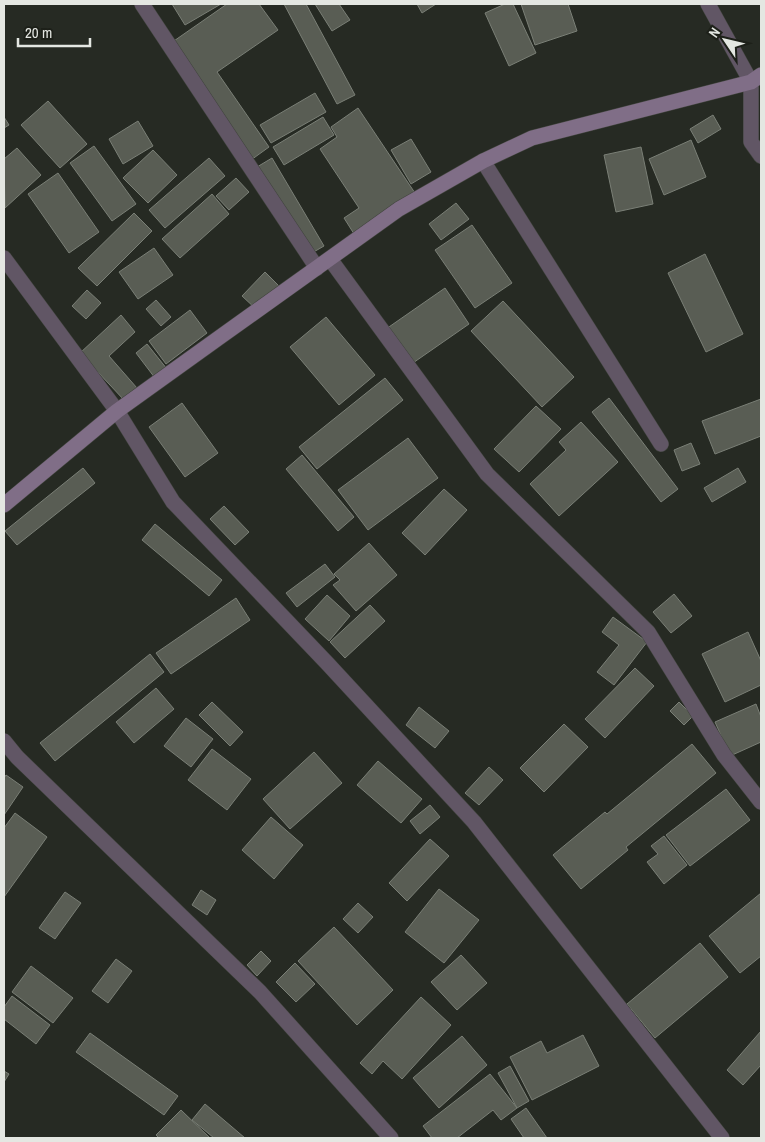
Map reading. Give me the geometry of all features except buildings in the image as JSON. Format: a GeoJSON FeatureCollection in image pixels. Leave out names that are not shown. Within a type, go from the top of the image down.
{"type":"FeatureCollection","features":[{"type":"Feature","properties":{"kind":"street"},"geometry":{"type":"LineString","coordinates":[[142,4],[317,268]]}},
{"type":"Feature","properties":{"kind":"street"},"geometry":{"type":"LineString","coordinates":[[708,4],[756,78],[750,142],[761,156]]}},
{"type":"Feature","properties":{"kind":"street"},"geometry":{"type":"LineString","coordinates":[[4,505],[117,411],[399,209],[482,161],[532,138],[756,78]]}},
{"type":"Feature","properties":{"kind":"street"},"geometry":{"type":"LineString","coordinates":[[482,161],[661,444]]}},
{"type":"Feature","properties":{"kind":"street"},"geometry":{"type":"LineString","coordinates":[[4,258],[117,411],[173,502],[327,663],[474,822],[722,1138]]}},
{"type":"Feature","properties":{"kind":"street"},"geometry":{"type":"LineString","coordinates":[[330,259],[487,474],[648,632],[724,755],[761,802]]}},
{"type":"Feature","properties":{"kind":"street"},"geometry":{"type":"LineString","coordinates":[[4,740],[25,764],[260,992],[391,1138]]}}]}
